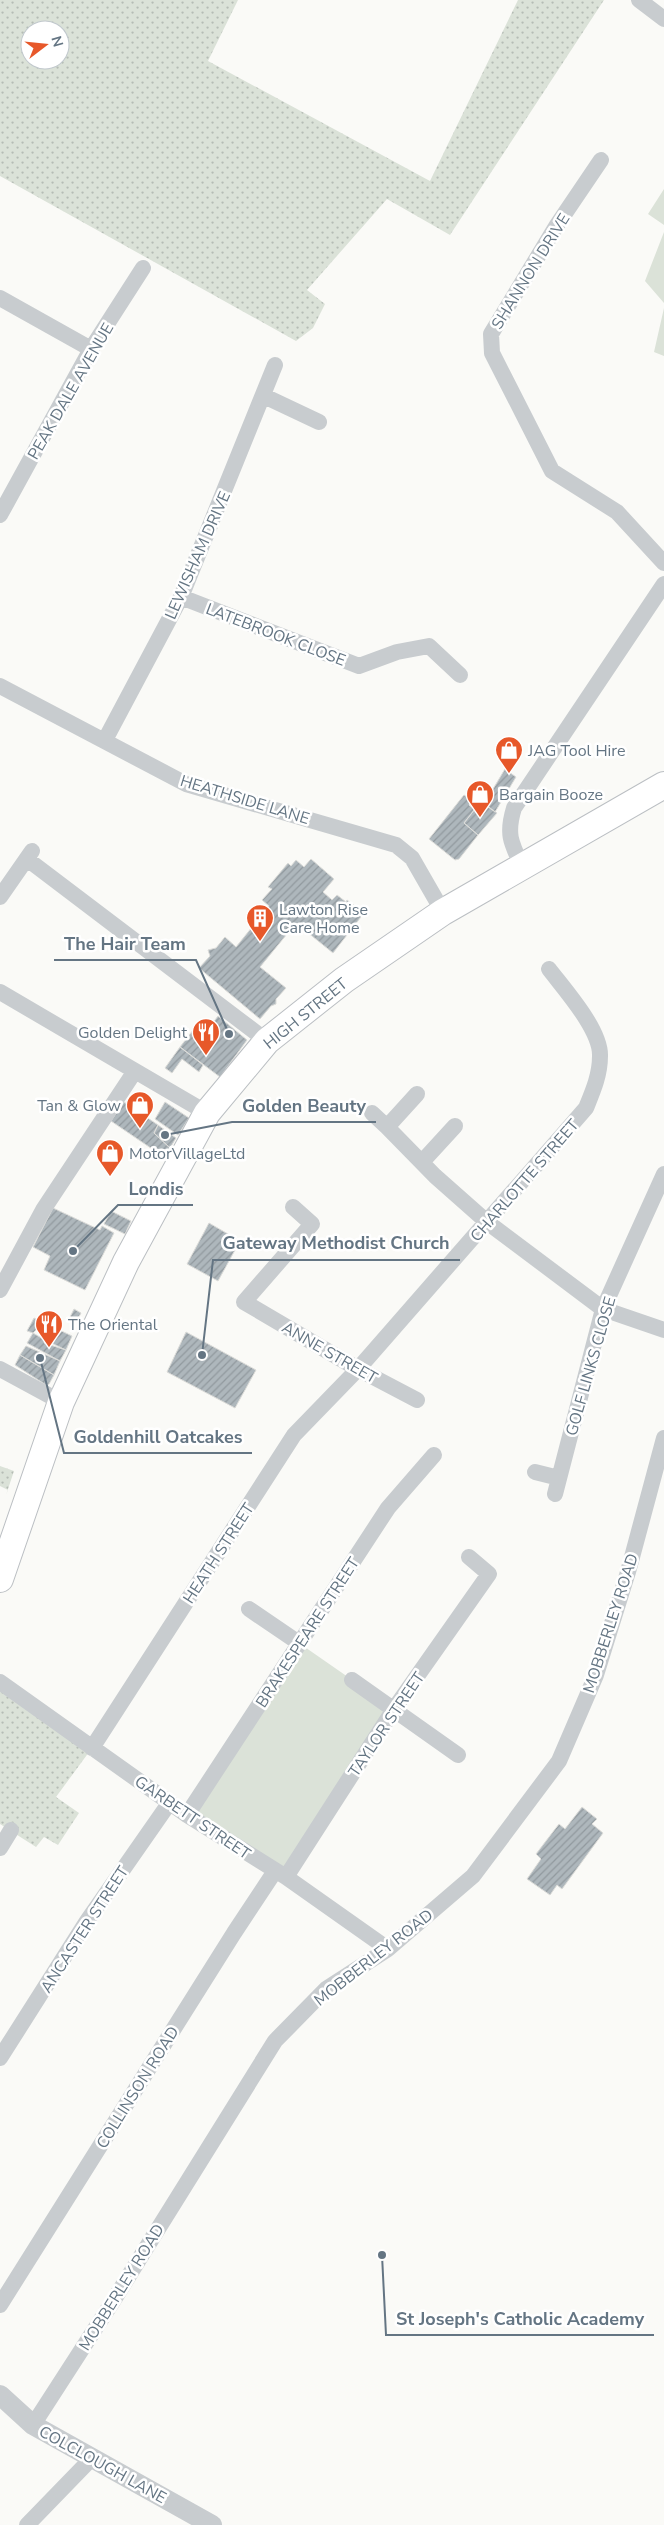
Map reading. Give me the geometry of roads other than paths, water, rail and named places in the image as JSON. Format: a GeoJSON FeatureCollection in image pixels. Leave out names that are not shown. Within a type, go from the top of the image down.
{"type":"FeatureCollection","features":[{"type":"Feature","properties":{"kind":"main road","name":"HIGH STREET"},"geometry":{"type":"LineString","coordinates":[[0,1579],[61,1402],[126,1262],[207,1113],[267,1041],[344,980],[443,912],[664,785]]}},
{"type":"Feature","properties":{"kind":"street"},"geometry":{"type":"LineString","coordinates":[[639,0],[664,19]]}},
{"type":"Feature","properties":{"kind":"street","name":"SHANNON DRIVE"},"geometry":{"type":"LineString","coordinates":[[601,160],[557,225],[491,334],[492,353],[552,471],[617,512],[664,563]]}},
{"type":"Feature","properties":{"kind":"street","name":"PEAK DALE AVENUE"},"geometry":{"type":"LineString","coordinates":[[0,515],[6,492],[90,349],[143,268]]}},
{"type":"Feature","properties":{"kind":"street"},"geometry":{"type":"LineString","coordinates":[[0,298],[90,349]]}},
{"type":"Feature","properties":{"kind":"street","name":"LEWISHAM DRIVE"},"geometry":{"type":"LineString","coordinates":[[105,740],[182,597],[275,365]]}},
{"type":"Feature","properties":{"kind":"street"},"geometry":{"type":"LineString","coordinates":[[264,396],[320,422]]}},
{"type":"Feature","properties":{"kind":"street"},"geometry":{"type":"LineString","coordinates":[[522,866],[510,840],[509,824],[514,808],[664,584]]}},
{"type":"Feature","properties":{"kind":"street","name":"LATEBROOK CLOSE"},"geometry":{"type":"LineString","coordinates":[[182,597],[358,666],[433,640],[460,675]]}},
{"type":"Feature","properties":{"kind":"street","name":"HEATHSIDE LANE"},"geometry":{"type":"LineString","coordinates":[[0,686],[186,784],[396,845],[412,858],[443,912]]}},
{"type":"Feature","properties":{"kind":"street"},"geometry":{"type":"LineString","coordinates":[[0,897],[29,855],[267,1041]]}},
{"type":"Feature","properties":{"kind":"street","name":"CHARLOTTE STREET"},"geometry":{"type":"LineString","coordinates":[[358,1369],[586,1108],[597,1082],[601,1054],[591,1027],[549,969]]}},
{"type":"Feature","properties":{"kind":"street"},"geometry":{"type":"LineString","coordinates":[[0,992],[207,1113]]}},
{"type":"Feature","properties":{"kind":"street"},"geometry":{"type":"LineString","coordinates":[[0,1290],[43,1210],[135,1071]]}},
{"type":"Feature","properties":{"kind":"street"},"geometry":{"type":"LineString","coordinates":[[387,1127],[417,1094]]}},
{"type":"Feature","properties":{"kind":"street"},"geometry":{"type":"LineString","coordinates":[[372,1113],[488,1222],[603,1309],[664,1330]]}},
{"type":"Feature","properties":{"kind":"street"},"geometry":{"type":"LineString","coordinates":[[422,1162],[455,1126]]}},
{"type":"Feature","properties":{"kind":"street","name":"GOLF LINKS CLOSE"},"geometry":{"type":"LineString","coordinates":[[535,1472],[557,1486],[603,1309],[664,1174]]}},
{"type":"Feature","properties":{"kind":"street","name":"ANNE STREET"},"geometry":{"type":"LineString","coordinates":[[293,1207],[312,1224],[244,1302],[358,1369],[417,1400]]}},
{"type":"Feature","properties":{"kind":"street"},"geometry":{"type":"LineString","coordinates":[[0,1369],[61,1402]]}},
{"type":"Feature","properties":{"kind":"street","name":"HEATH STREET"},"geometry":{"type":"LineString","coordinates":[[92,1748],[294,1435],[358,1369]]}},
{"type":"Feature","properties":{"kind":"street","name":"MOBBERLEY ROAD"},"geometry":{"type":"LineString","coordinates":[[33,2425],[115,2298],[275,2041],[326,1988],[388,1949],[473,1876],[559,1762],[596,1675],[628,1572],[664,1438]]}},
{"type":"Feature","properties":{"kind":"street","name":"BRAKESPEARE STREET"},"geometry":{"type":"LineString","coordinates":[[187,1815],[388,1508],[434,1455]]}},
{"type":"Feature","properties":{"kind":"street","name":"TAYLOR STREET"},"geometry":{"type":"LineString","coordinates":[[281,1874],[489,1574],[469,1556]]}},
{"type":"Feature","properties":{"kind":"street"},"geometry":{"type":"LineString","coordinates":[[249,1610],[299,1643]]}},
{"type":"Feature","properties":{"kind":"street"},"geometry":{"type":"LineString","coordinates":[[352,1680],[458,1756]]}},
{"type":"Feature","properties":{"kind":"street","name":"GARBETT STREET"},"geometry":{"type":"LineString","coordinates":[[0,1682],[187,1815],[281,1874],[388,1949]]}},
{"type":"Feature","properties":{"kind":"street","name":"ANCASTER STREET"},"geometry":{"type":"LineString","coordinates":[[0,2058],[87,1921],[170,1802]]}},
{"type":"Feature","properties":{"kind":"street"},"geometry":{"type":"LineString","coordinates":[[0,1848],[11,1830]]}},
{"type":"Feature","properties":{"kind":"street","name":"COLLINSON ROAD"},"geometry":{"type":"LineString","coordinates":[[0,2305],[234,1933],[281,1874]]}},
{"type":"Feature","properties":{"kind":"street","name":"COLCLOUGH LANE"},"geometry":{"type":"LineString","coordinates":[[0,2395],[33,2425],[212,2525]]}},
{"type":"Feature","properties":{"kind":"street"},"geometry":{"type":"LineString","coordinates":[[27,2525],[92,2458]]}},
{"type":"Feature","properties":{"kind":"place","name":"JAG Tool Hire"},"geometry":{"type":"Point","coordinates":[509,774]}},
{"type":"Feature","properties":{"kind":"place","name":"Bargain Booze"},"geometry":{"type":"Point","coordinates":[480,818]}},
{"type":"Feature","properties":{"kind":"place","name":"Lawton Rise Care Home"},"geometry":{"type":"Point","coordinates":[260,942]}},
{"type":"Feature","properties":{"kind":"place","name":"The Hair Team"},"geometry":{"type":"Point","coordinates":[229,1034]}},
{"type":"Feature","properties":{"kind":"place","name":"Golden Delight"},"geometry":{"type":"Point","coordinates":[206,1056]}},
{"type":"Feature","properties":{"kind":"place","name":"Tan & Glow"},"geometry":{"type":"Point","coordinates":[140,1129]}},
{"type":"Feature","properties":{"kind":"place","name":"Golden Beauty"},"geometry":{"type":"Point","coordinates":[165,1135]}},
{"type":"Feature","properties":{"kind":"place","name":"MotorVillageLtd"},"geometry":{"type":"Point","coordinates":[110,1177]}},
{"type":"Feature","properties":{"kind":"place","name":"Londis"},"geometry":{"type":"Point","coordinates":[73,1251]}},
{"type":"Feature","properties":{"kind":"place","name":"The Oriental"},"geometry":{"type":"Point","coordinates":[49,1348]}},
{"type":"Feature","properties":{"kind":"place","name":"Gateway Methodist Church"},"geometry":{"type":"Point","coordinates":[202,1355]}},
{"type":"Feature","properties":{"kind":"place","name":"Goldenhill Oatcakes"},"geometry":{"type":"Point","coordinates":[40,1358]}},
{"type":"Feature","properties":{"kind":"place","name":"St Joseph's Catholic Academy"},"geometry":{"type":"Point","coordinates":[382,2255]}}]}
